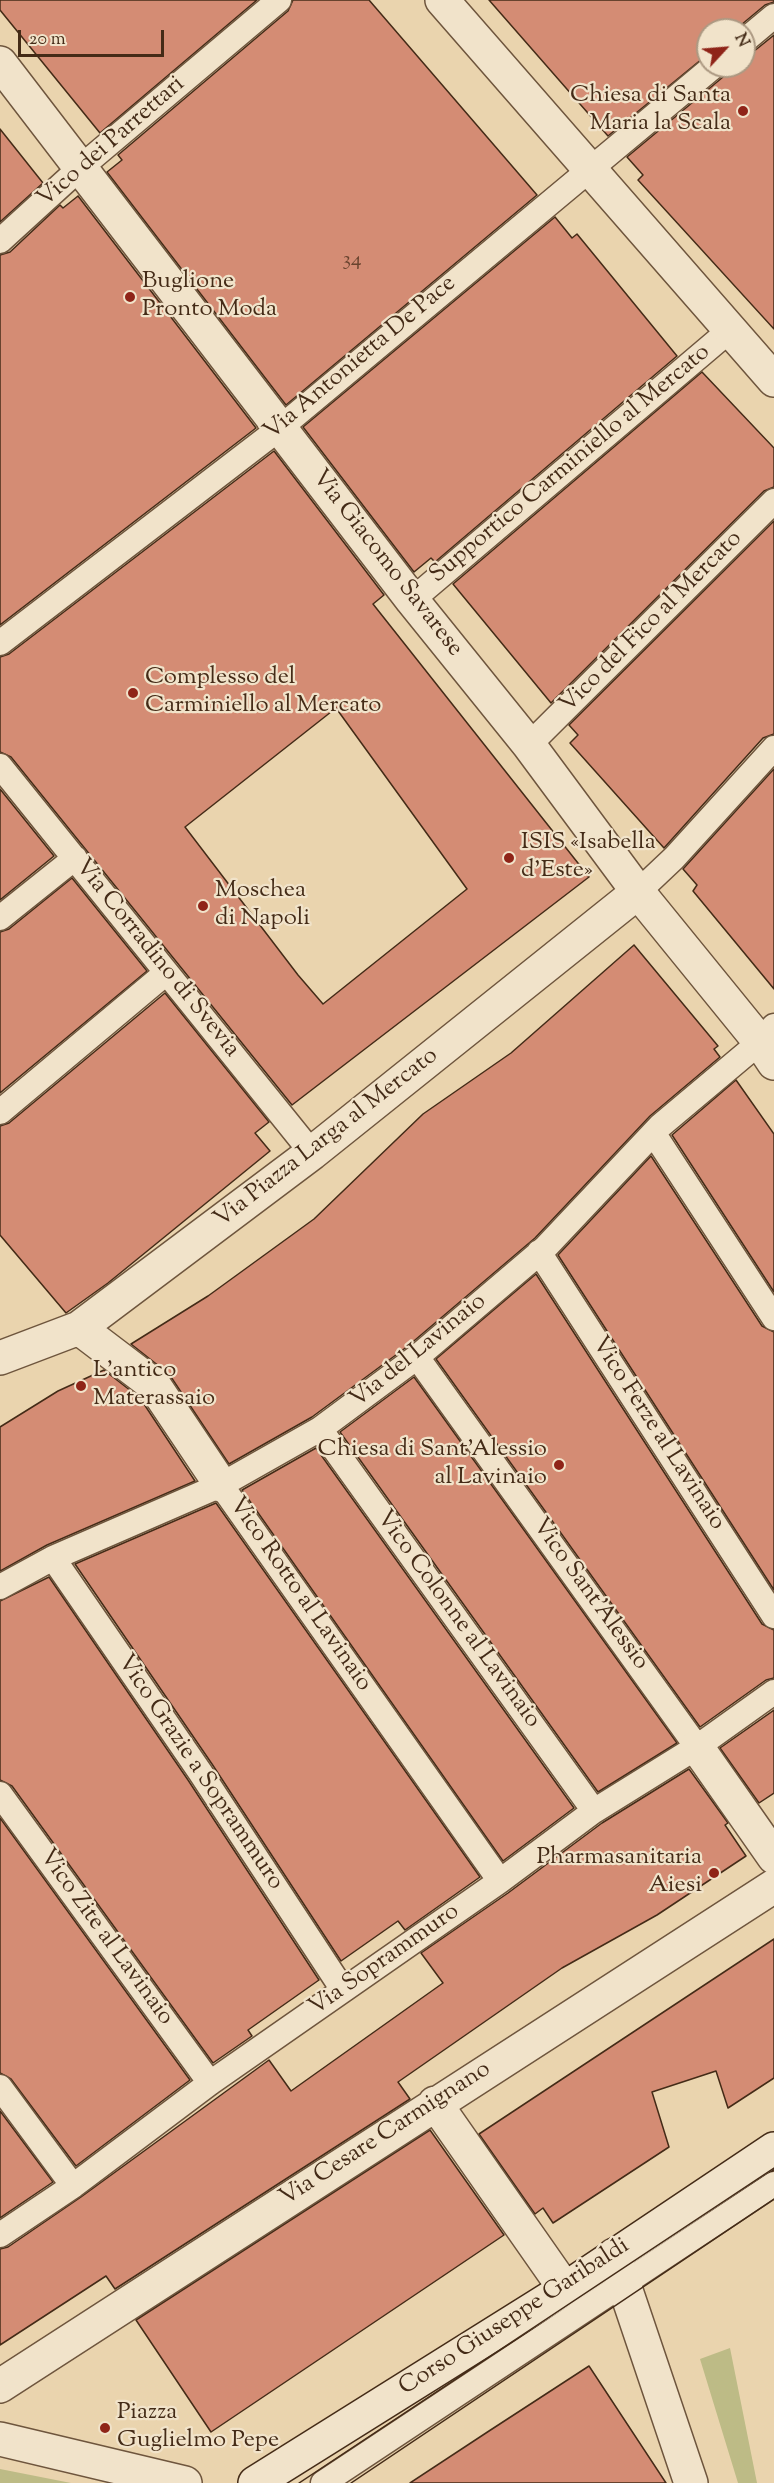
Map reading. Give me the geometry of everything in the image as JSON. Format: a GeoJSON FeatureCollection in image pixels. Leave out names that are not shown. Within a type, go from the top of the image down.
{"type":"FeatureCollection","features":[{"type":"Feature","properties":{"kind":"street"},"geometry":{"type":"LineString","coordinates":[[442,0],[774,380]]}},
{"type":"Feature","properties":{"kind":"street","name":"Via Giacomo Savarese"},"geometry":{"type":"LineString","coordinates":[[0,63],[412,600],[529,745],[638,892],[769,1043]]}},
{"type":"Feature","properties":{"kind":"street","name":"Via Piazza Larga al Mercato"},"geometry":{"type":"LineString","coordinates":[[0,1358],[79,1328],[312,1154],[638,892]]}},
{"type":"Feature","properties":{"kind":"street","name":"Vico Rotto al Lavinaio"},"geometry":{"type":"LineString","coordinates":[[79,1328],[154,1385],[221,1485]]}},
{"type":"Feature","properties":{"kind":"street"},"geometry":{"type":"LineString","coordinates":[[697,1747],[774,1857]]}},
{"type":"Feature","properties":{"kind":"street","name":"Via Cesare Carmignano"},"geometry":{"type":"LineString","coordinates":[[0,2386],[774,1886]]}},
{"type":"Feature","properties":{"kind":"street"},"geometry":{"type":"LineString","coordinates":[[435,2103],[565,2289]]}},
{"type":"Feature","properties":{"kind":"street","name":"Corso Giuseppe Garibaldi"},"geometry":{"type":"LineString","coordinates":[[255,2483],[565,2289],[618,2269],[774,2149]]}},
{"type":"Feature","properties":{"kind":"street"},"geometry":{"type":"LineString","coordinates":[[618,2269],[691,2483]]}},
{"type":"Feature","properties":{"kind":"street"},"geometry":{"type":"LineString","coordinates":[[0,2439],[185,2483]]}},
{"type":"Feature","properties":{"kind":"lane","name":"Vico dei Parrettari"},"geometry":{"type":"LineString","coordinates":[[0,241],[80,168],[279,0]]}},
{"type":"Feature","properties":{"kind":"lane"},"geometry":{"type":"LineString","coordinates":[[756,31],[774,16]]}},
{"type":"Feature","properties":{"kind":"lane","name":"Via Antonietta De Pace"},"geometry":{"type":"LineString","coordinates":[[0,643],[280,428],[699,78]]}},
{"type":"Feature","properties":{"kind":"lane","name":"Supportico Carminiello al Mercato"},"geometry":{"type":"LineString","coordinates":[[412,600],[730,330]]}},
{"type":"Feature","properties":{"kind":"lane","name":"Vico del Fico al Mercato"},"geometry":{"type":"LineString","coordinates":[[529,745],[774,501]]}},
{"type":"Feature","properties":{"kind":"lane"},"geometry":{"type":"LineString","coordinates":[[638,892],[674,858],[774,748]]}},
{"type":"Feature","properties":{"kind":"lane","name":"Via Corradino di Svevia"},"geometry":{"type":"LineString","coordinates":[[0,766],[312,1154]]}},
{"type":"Feature","properties":{"kind":"lane"},"geometry":{"type":"LineString","coordinates":[[0,918],[75,858]]}},
{"type":"Feature","properties":{"kind":"lane"},"geometry":{"type":"LineString","coordinates":[[0,1112],[166,973]]}},
{"type":"Feature","properties":{"kind":"lane","name":"Via del Lavinaio"},"geometry":{"type":"LineString","coordinates":[[0,1587],[53,1558],[221,1485],[320,1429],[417,1357],[539,1252],[654,1134],[769,1043]]}},
{"type":"Feature","properties":{"kind":"lane"},"geometry":{"type":"LineString","coordinates":[[654,1134],[774,1318]]}},
{"type":"Feature","properties":{"kind":"lane","name":"Vico Ferze al Lavinaio"},"geometry":{"type":"LineString","coordinates":[[539,1252],[774,1616]]}},
{"type":"Feature","properties":{"kind":"lane","name":"Vico Sant'Alessio"},"geometry":{"type":"LineString","coordinates":[[417,1357],[697,1747]]}},
{"type":"Feature","properties":{"kind":"lane","name":"Vico Colonne al Lavinaio"},"geometry":{"type":"LineString","coordinates":[[320,1429],[594,1811]]}},
{"type":"Feature","properties":{"kind":"lane","name":"Vico Rotto al Lavinaio"},"geometry":{"type":"LineString","coordinates":[[221,1485],[500,1881]]}},
{"type":"Feature","properties":{"kind":"lane","name":"Vico Grazie a Soprammuro"},"geometry":{"type":"LineString","coordinates":[[53,1558],[200,1772],[343,1990]]}},
{"type":"Feature","properties":{"kind":"lane","name":"Via Soprammuro"},"geometry":{"type":"LineString","coordinates":[[0,2235],[73,2186],[210,2083],[500,1881],[594,1811],[697,1747],[774,1692]]}},
{"type":"Feature","properties":{"kind":"lane","name":"Vico Zite al Lavinaio"},"geometry":{"type":"LineString","coordinates":[[0,1794],[210,2083]]}},
{"type":"Feature","properties":{"kind":"lane"},"geometry":{"type":"LineString","coordinates":[[0,2087],[73,2186]]}},
{"type":"Feature","properties":{"kind":"lane"},"geometry":{"type":"LineString","coordinates":[[324,2483],[618,2269],[774,2184]]}},
{"type":"Feature","properties":{"kind":"shaded area"},"geometry":{"type":"Polygon","coordinates":[[[730,2348],[757,2483],[738,2483],[700,2359],[730,2348]]]}},
{"type":"Feature","properties":{"kind":"shaded area"},"geometry":{"type":"Polygon","coordinates":[[[0,2469],[71,2483],[0,2483],[0,2469]]]}},
{"type":"Feature","properties":{"kind":"building"},"geometry":{"type":"Polygon","coordinates":[[[0,0],[257,0],[100,133],[0,10],[0,0]]]}},
{"type":"Feature","properties":{"kind":"building"},"geometry":{"type":"Polygon","coordinates":[[[293,0],[369,0],[537,195],[286,405],[107,172],[122,160],[118,155],[288,11],[293,0]]]}},
{"type":"Feature","properties":{"kind":"building"},"geometry":{"type":"Polygon","coordinates":[[[489,0],[774,0],[749,18],[696,18],[696,64],[608,136],[489,0]]]}},
{"type":"Feature","properties":{"kind":"building"},"geometry":{"type":"Polygon","coordinates":[[[774,35],[774,329],[638,180],[643,175],[627,157],[722,78],[756,78],[756,50],[774,35]]]}},
{"type":"Feature","properties":{"kind":"building"},"geometry":{"type":"Polygon","coordinates":[[[0,129],[43,183],[0,222],[0,129]]]}},
{"type":"Feature","properties":{"kind":"building"},"geometry":{"type":"Polygon","coordinates":[[[78,196],[256,428],[0,625],[0,255],[10,252],[60,205],[63,208],[78,196]]]}},
{"type":"Feature","properties":{"kind":"building"},"geometry":{"type":"Polygon","coordinates":[[[555,217],[572,238],[577,234],[677,356],[435,562],[431,558],[414,572],[303,427],[555,217]]]}},
{"type":"Feature","properties":{"kind":"building"},"geometry":{"type":"Polygon","coordinates":[[[702,372],[774,448],[774,487],[764,491],[551,703],[453,584],[702,372]]]}},
{"type":"Feature","properties":{"kind":"building"},"geometry":{"type":"Polygon","coordinates":[[[274,451],[384,595],[373,604],[589,877],[292,1105],[11,757],[0,752],[0,657],[9,654],[274,451]],[[336,708],[185,827],[298,975],[323,1004],[467,889],[336,708]]]}},
{"type":"Feature","properties":{"kind":"building"},"geometry":{"type":"Polygon","coordinates":[[[774,521],[774,734],[763,738],[664,848],[570,743],[578,735],[569,725],[774,521]]]}},
{"type":"Feature","properties":{"kind":"building"},"geometry":{"type":"Polygon","coordinates":[[[774,769],[774,989],[693,891],[697,885],[683,869],[774,769]]]}},
{"type":"Feature","properties":{"kind":"building"},"geometry":{"type":"Polygon","coordinates":[[[0,789],[54,856],[0,900],[0,789]]]}},
{"type":"Feature","properties":{"kind":"building"},"geometry":{"type":"Polygon","coordinates":[[[72,878],[147,971],[0,1093],[0,932],[9,929],[72,878]]]}},
{"type":"Feature","properties":{"kind":"building"},"geometry":{"type":"Polygon","coordinates":[[[634,945],[718,1046],[714,1049],[720,1057],[650,1116],[535,1238],[408,1346],[312,1417],[229,1464],[169,1374],[131,1344],[208,1296],[314,1219],[423,1114],[511,1053],[634,945]]]}},
{"type":"Feature","properties":{"kind":"building"},"geometry":{"type":"Polygon","coordinates":[[[165,993],[269,1122],[255,1133],[270,1151],[108,1283],[66,1313],[0,1235],[0,1126],[9,1123],[165,993]]]}},
{"type":"Feature","properties":{"kind":"building"},"geometry":{"type":"Polygon","coordinates":[[[736,1080],[774,1134],[774,1292],[672,1135],[736,1080]]]}},
{"type":"Feature","properties":{"kind":"building"},"geometry":{"type":"Polygon","coordinates":[[[651,1156],[762,1326],[774,1332],[774,1590],[558,1255],[651,1156]]]}},
{"type":"Feature","properties":{"kind":"building"},"geometry":{"type":"Polygon","coordinates":[[[536,1274],[762,1624],[774,1630],[774,1678],[766,1680],[700,1727],[436,1359],[536,1274]]]}},
{"type":"Feature","properties":{"kind":"building"},"geometry":{"type":"Polygon","coordinates":[[[104,1370],[140,1398],[195,1481],[47,1545],[0,1571],[0,1427],[58,1391],[104,1370]]]}},
{"type":"Feature","properties":{"kind":"building"},"geometry":{"type":"Polygon","coordinates":[[[414,1377],[677,1743],[598,1792],[340,1432],[414,1377]]]}},
{"type":"Feature","properties":{"kind":"building"},"geometry":{"type":"Polygon","coordinates":[[[316,1448],[574,1808],[503,1861],[242,1490],[316,1448]]]}},
{"type":"Feature","properties":{"kind":"building"},"geometry":{"type":"Polygon","coordinates":[[[216,1503],[480,1877],[405,1930],[398,1921],[341,1961],[212,1764],[75,1564],[216,1503]]]}},
{"type":"Feature","properties":{"kind":"building"},"geometry":{"type":"Polygon","coordinates":[[[49,1577],[188,1780],[319,1980],[248,2030],[252,2036],[213,2063],[12,1786],[0,1780],[0,1601],[49,1577]]]}},
{"type":"Feature","properties":{"kind":"building"},"geometry":{"type":"Polygon","coordinates":[[[774,1710],[774,1793],[759,1803],[720,1748],[774,1710]]]}},
{"type":"Feature","properties":{"kind":"building"},"geometry":{"type":"Polygon","coordinates":[[[689,1769],[728,1823],[725,1825],[746,1856],[657,1915],[562,1968],[398,2082],[410,2099],[115,2289],[106,2276],[0,2345],[0,2249],[8,2247],[81,2197],[269,2060],[291,2091],[443,1983],[421,1953],[508,1893],[602,1823],[689,1769]]]}},
{"type":"Feature","properties":{"kind":"building"},"geometry":{"type":"Polygon","coordinates":[[[0,1818],[190,2080],[76,2166],[11,2079],[0,2073],[0,1818]]]}},
{"type":"Feature","properties":{"kind":"building"},"geometry":{"type":"Polygon","coordinates":[[[774,1939],[774,2078],[728,2108],[716,2071],[652,2092],[669,2147],[553,2223],[543,2208],[535,2214],[479,2134],[774,1939]]]}},
{"type":"Feature","properties":{"kind":"building"},"geometry":{"type":"Polygon","coordinates":[[[0,2111],[53,2182],[0,2218],[0,2111]]]}},
{"type":"Feature","properties":{"kind":"building"},"geometry":{"type":"Polygon","coordinates":[[[430,2130],[504,2235],[211,2432],[136,2320],[430,2130]]]}},
{"type":"Feature","properties":{"kind":"building"},"geometry":{"type":"Polygon","coordinates":[[[589,2366],[666,2483],[410,2483],[489,2431],[589,2366]]]}},
{"type":"Feature","properties":{"kind":"tram line"},"geometry":{"type":"LineString","coordinates":[[299,2483],[774,2168]]}},
{"type":"Feature","properties":{"kind":"tram line"},"geometry":{"type":"LineString","coordinates":[[351,2483],[774,2199]]}},
{"type":"Feature","properties":{"kind":"place","name":"Chiesa di Santa Maria la Scala"},"geometry":{"type":"Point","coordinates":[743,111]}},
{"type":"Feature","properties":{"kind":"place","name":"Buglione Pronto Moda"},"geometry":{"type":"Point","coordinates":[130,297]}},
{"type":"Feature","properties":{"kind":"place","name":"Complesso del Carminiello al Mercato"},"geometry":{"type":"Point","coordinates":[133,693]}},
{"type":"Feature","properties":{"kind":"place","name":"ISIS «Isabella d'Este»"},"geometry":{"type":"Point","coordinates":[509,858]}},
{"type":"Feature","properties":{"kind":"place","name":"Moschea di Napoli"},"geometry":{"type":"Point","coordinates":[203,906]}},
{"type":"Feature","properties":{"kind":"place","name":"L'antico Materassaio"},"geometry":{"type":"Point","coordinates":[81,1386]}},
{"type":"Feature","properties":{"kind":"place","name":"Chiesa di Sant'Alessio al Lavinaio"},"geometry":{"type":"Point","coordinates":[559,1465]}},
{"type":"Feature","properties":{"kind":"place","name":"Pharmasanitaria Aiesi"},"geometry":{"type":"Point","coordinates":[714,1873]}},
{"type":"Feature","properties":{"kind":"place","name":"Piazza Guglielmo Pepe"},"geometry":{"type":"Point","coordinates":[105,2428]}}]}
